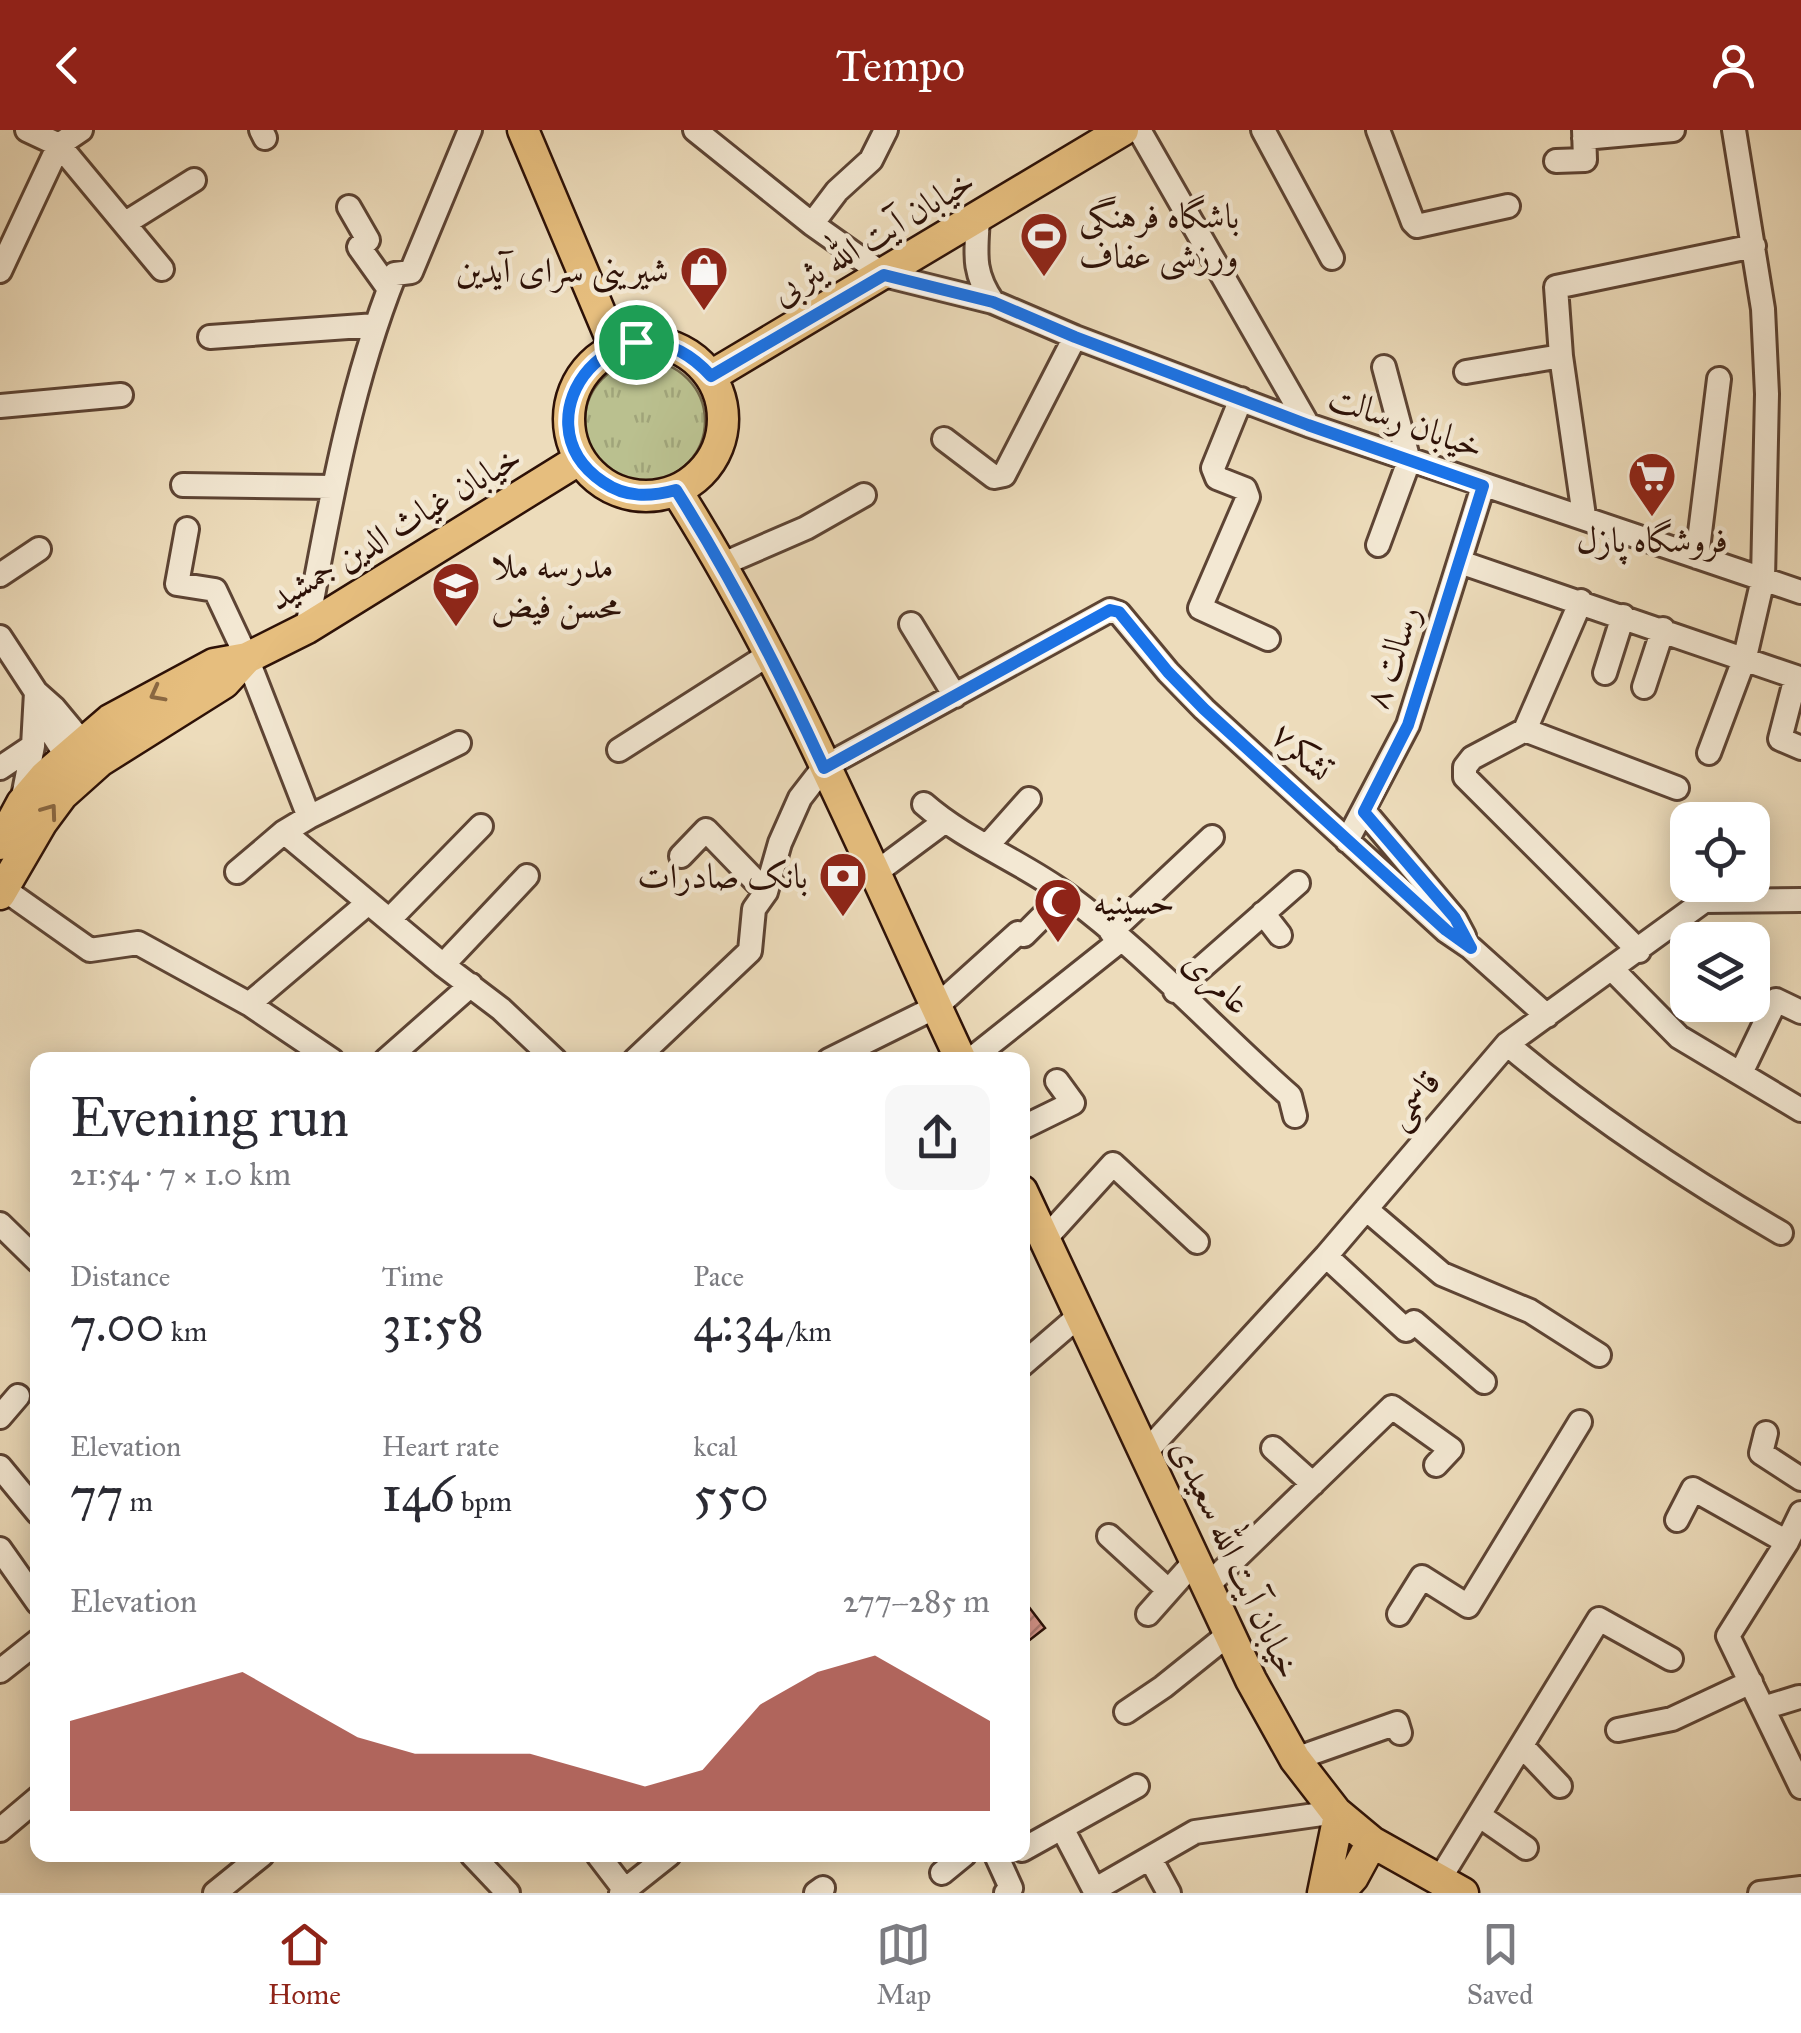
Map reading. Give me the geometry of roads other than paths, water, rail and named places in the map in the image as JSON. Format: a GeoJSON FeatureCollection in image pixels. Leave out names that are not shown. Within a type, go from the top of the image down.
{"type":"FeatureCollection","features":[{"type":"Feature","properties":{"kind":"main road"},"geometry":{"type":"LineString","coordinates":[[523,130],[616,348]]}},
{"type":"Feature","properties":{"kind":"main road","name":"خیابان آیت الله یثربی"},"geometry":{"type":"LineString","coordinates":[[711,376],[1123,130]]}},
{"type":"Feature","properties":{"kind":"main road"},"geometry":{"type":"LineString","coordinates":[[647,342],[678,349],[711,376],[724,419],[721,441],[704,470],[676,490],[655,496],[633,496],[594,476],[580,459],[571,439],[568,417],[572,396],[589,368],[616,348],[647,342]]}},
{"type":"Feature","properties":{"kind":"main road","name":"خیابان غیاث الدین جمشید"},"geometry":{"type":"LineString","coordinates":[[2,892],[42,822],[110,720],[214,664],[246,658],[307,628],[580,459]]}},
{"type":"Feature","properties":{"kind":"main road"},"geometry":{"type":"LineString","coordinates":[[676,490],[723,564],[771,653],[957,1052]]}},
{"type":"Feature","properties":{"kind":"main road","name":"خیابان غیاث الدین جمشید"},"geometry":{"type":"LineString","coordinates":[[0,844],[22,803],[82,759]]}},
{"type":"Feature","properties":{"kind":"main road","name":"خیابان آیت الله سعیدی"},"geometry":{"type":"LineString","coordinates":[[1030,1208],[1201,1574],[1295,1760],[1337,1814],[1430,1883]]}},
{"type":"Feature","properties":{"kind":"main road"},"geometry":{"type":"LineString","coordinates":[[1323,1893],[1337,1814]]}},
{"type":"Feature","properties":{"kind":"main road"},"geometry":{"type":"LineString","coordinates":[[1339,1893],[1353,1877],[1372,1842]]}},
{"type":"Feature","properties":{"kind":"street"},"geometry":{"type":"LineString","coordinates":[[27,130],[59,145],[162,268]]}},
{"type":"Feature","properties":{"kind":"street"},"geometry":{"type":"LineString","coordinates":[[0,271],[59,145],[81,130]]}},
{"type":"Feature","properties":{"kind":"street"},"geometry":{"type":"LineString","coordinates":[[307,628],[333,487],[376,325],[394,274],[411,272],[470,130]]}},
{"type":"Feature","properties":{"kind":"street"},"geometry":{"type":"LineString","coordinates":[[696,130],[812,224],[884,275]]}},
{"type":"Feature","properties":{"kind":"street"},"geometry":{"type":"LineString","coordinates":[[812,224],[837,191],[872,160],[886,130]]}},
{"type":"Feature","properties":{"kind":"street"},"geometry":{"type":"LineString","coordinates":[[1139,130],[1308,425]]}},
{"type":"Feature","properties":{"kind":"street"},"geometry":{"type":"LineString","coordinates":[[1262,130],[1332,258]]}},
{"type":"Feature","properties":{"kind":"street"},"geometry":{"type":"LineString","coordinates":[[1378,130],[1412,222],[1417,226],[1508,206]]}},
{"type":"Feature","properties":{"kind":"street"},"geometry":{"type":"LineString","coordinates":[[1556,160],[1585,160],[1584,134],[1673,130]]}},
{"type":"Feature","properties":{"kind":"street"},"geometry":{"type":"LineString","coordinates":[[1709,753],[1745,657],[1763,579],[1763,309],[1734,130]]}},
{"type":"Feature","properties":{"kind":"street"},"geometry":{"type":"LineString","coordinates":[[127,222],[194,180]]}},
{"type":"Feature","properties":{"kind":"street"},"geometry":{"type":"LineString","coordinates":[[349,208],[368,240],[359,247],[388,289]]}},
{"type":"Feature","properties":{"kind":"street"},"geometry":{"type":"LineString","coordinates":[[978,218],[977,271],[980,284],[993,302]]}},
{"type":"Feature","properties":{"kind":"street"},"geometry":{"type":"LineString","coordinates":[[1584,516],[1556,287],[1754,246]]}},
{"type":"Feature","properties":{"kind":"street","name":"خیابان رسالت"},"geometry":{"type":"LineString","coordinates":[[884,275],[993,302],[1308,425],[1801,592]]}},
{"type":"Feature","properties":{"kind":"street"},"geometry":{"type":"LineString","coordinates":[[210,337],[376,325]]}},
{"type":"Feature","properties":{"kind":"street"},"geometry":{"type":"LineString","coordinates":[[944,439],[994,477],[1004,475],[1075,337]]}},
{"type":"Feature","properties":{"kind":"street"},"geometry":{"type":"LineString","coordinates":[[1466,372],[1562,356]]}},
{"type":"Feature","properties":{"kind":"street"},"geometry":{"type":"LineString","coordinates":[[1378,545],[1410,461],[1384,368]]}},
{"type":"Feature","properties":{"kind":"street"},"geometry":{"type":"LineString","coordinates":[[1697,558],[1719,379]]}},
{"type":"Feature","properties":{"kind":"street"},"geometry":{"type":"LineString","coordinates":[[0,406],[121,395]]}},
{"type":"Feature","properties":{"kind":"street"},"geometry":{"type":"LineString","coordinates":[[1241,400],[1213,468],[1217,478],[1245,489],[1248,497],[1200,608],[1268,639]]}},
{"type":"Feature","properties":{"kind":"street"},"geometry":{"type":"LineString","coordinates":[[184,485],[333,487]]}},
{"type":"Feature","properties":{"kind":"street","name":"رسالت ۸"},"geometry":{"type":"LineString","coordinates":[[1347,841],[1408,725],[1483,486]]}},
{"type":"Feature","properties":{"kind":"street"},"geometry":{"type":"LineString","coordinates":[[723,564],[806,528],[864,495]]}},
{"type":"Feature","properties":{"kind":"street"},"geometry":{"type":"LineString","coordinates":[[187,529],[177,584],[215,590],[309,816]]}},
{"type":"Feature","properties":{"kind":"street"},"geometry":{"type":"LineString","coordinates":[[0,576],[40,548]]}},
{"type":"Feature","properties":{"kind":"street"},"geometry":{"type":"LineString","coordinates":[[1460,562],[1796,677],[1780,739],[1801,748]]}},
{"type":"Feature","properties":{"kind":"street"},"geometry":{"type":"LineString","coordinates":[[1581,601],[1525,730],[1472,758],[1465,766],[1465,777],[1639,952]]}},
{"type":"Feature","properties":{"kind":"street","name":"تشکر۷"},"geometry":{"type":"LineString","coordinates":[[955,696],[1110,610],[1119,612],[1204,709],[1446,930],[1547,1016]]}},
{"type":"Feature","properties":{"kind":"street"},"geometry":{"type":"LineString","coordinates":[[1605,673],[1623,616]]}},
{"type":"Feature","properties":{"kind":"street"},"geometry":{"type":"LineString","coordinates":[[652,1052],[750,951],[754,909],[766,892],[780,843],[800,798],[824,768],[955,696],[911,624]]}},
{"type":"Feature","properties":{"kind":"street"},"geometry":{"type":"LineString","coordinates":[[1644,687],[1663,629]]}},
{"type":"Feature","properties":{"kind":"street"},"geometry":{"type":"LineString","coordinates":[[0,636],[36,692],[54,708],[82,759]]}},
{"type":"Feature","properties":{"kind":"street"},"geometry":{"type":"LineString","coordinates":[[619,750],[771,653]]}},
{"type":"Feature","properties":{"kind":"street"},"geometry":{"type":"LineString","coordinates":[[22,803],[36,692]]}},
{"type":"Feature","properties":{"kind":"street"},"geometry":{"type":"LineString","coordinates":[[1525,730],[1677,788]]}},
{"type":"Feature","properties":{"kind":"street"},"geometry":{"type":"LineString","coordinates":[[236,872],[309,816],[459,744]]}},
{"type":"Feature","properties":{"kind":"street"},"geometry":{"type":"LineString","coordinates":[[0,768],[32,746]]}},
{"type":"Feature","properties":{"kind":"street"},"geometry":{"type":"LineString","coordinates":[[988,845],[1029,799]]}},
{"type":"Feature","properties":{"kind":"street","name":"عامری"},"geometry":{"type":"LineString","coordinates":[[924,804],[944,822],[1065,894],[1175,991],[1292,1106]]}},
{"type":"Feature","properties":{"kind":"street"},"geometry":{"type":"LineString","coordinates":[[1364,812],[1455,918],[1471,948]]}},
{"type":"Feature","properties":{"kind":"street"},"geometry":{"type":"LineString","coordinates":[[874,874],[944,822]]}},
{"type":"Feature","properties":{"kind":"street"},"geometry":{"type":"LineString","coordinates":[[388,920],[482,826]]}},
{"type":"Feature","properties":{"kind":"street"},"geometry":{"type":"LineString","coordinates":[[681,856],[706,830],[766,892]]}},
{"type":"Feature","properties":{"kind":"street"},"geometry":{"type":"LineString","coordinates":[[284,832],[443,966],[502,1009],[547,1052]]}},
{"type":"Feature","properties":{"kind":"street"},"geometry":{"type":"LineString","coordinates":[[979,1052],[1116,936],[1212,837]]}},
{"type":"Feature","properties":{"kind":"street"},"geometry":{"type":"LineString","coordinates":[[443,966],[527,876]]}},
{"type":"Feature","properties":{"kind":"street"},"geometry":{"type":"LineString","coordinates":[[1175,991],[1298,883]]}},
{"type":"Feature","properties":{"kind":"street"},"geometry":{"type":"LineString","coordinates":[[2,892],[90,950],[138,943],[250,1004],[320,1052]]}},
{"type":"Feature","properties":{"kind":"street"},"geometry":{"type":"LineString","coordinates":[[845,1052],[936,1006],[1018,933],[1024,935],[1065,894]]}},
{"type":"Feature","properties":{"kind":"street","name":"قاسمی"},"geometry":{"type":"LineString","coordinates":[[1144,1452],[1326,1256],[1507,1044],[1639,952],[1704,901],[1801,900]]}},
{"type":"Feature","properties":{"kind":"street"},"geometry":{"type":"LineString","coordinates":[[250,1004],[368,903]]}},
{"type":"Feature","properties":{"kind":"street"},"geometry":{"type":"LineString","coordinates":[[1263,914],[1280,935]]}},
{"type":"Feature","properties":{"kind":"street"},"geometry":{"type":"LineString","coordinates":[[1614,970],[1678,1037],[1801,1110]]}},
{"type":"Feature","properties":{"kind":"street"},"geometry":{"type":"LineString","coordinates":[[395,1052],[470,985]]}},
{"type":"Feature","properties":{"kind":"street"},"geometry":{"type":"LineString","coordinates":[[1740,1074],[1776,1000],[1801,1012]]}},
{"type":"Feature","properties":{"kind":"street"},"geometry":{"type":"LineString","coordinates":[[1507,1044],[1550,1081],[1673,1169],[1781,1233]]}},
{"type":"Feature","properties":{"kind":"street"},"geometry":{"type":"LineString","coordinates":[[1030,1124],[1073,1103],[1058,1081]]}},
{"type":"Feature","properties":{"kind":"street"},"geometry":{"type":"LineString","coordinates":[[1045,1239],[1113,1164],[1197,1242]]}},
{"type":"Feature","properties":{"kind":"street"},"geometry":{"type":"LineString","coordinates":[[1366,1209],[1442,1274],[1530,1311],[1599,1355]]}},
{"type":"Feature","properties":{"kind":"street"},"geometry":{"type":"LineString","coordinates":[[0,1224],[20,1251]]}},
{"type":"Feature","properties":{"kind":"street"},"geometry":{"type":"LineString","coordinates":[[1326,1256],[1406,1330],[1414,1322],[1484,1382]]}},
{"type":"Feature","properties":{"kind":"street"},"geometry":{"type":"LineString","coordinates":[[1030,1358],[1080,1315]]}},
{"type":"Feature","properties":{"kind":"street"},"geometry":{"type":"LineString","coordinates":[[0,1416],[18,1396]]}},
{"type":"Feature","properties":{"kind":"street"},"geometry":{"type":"LineString","coordinates":[[1148,1614],[1168,1590],[1201,1574],[1314,1484],[1392,1407],[1450,1450],[1436,1465]]}},
{"type":"Feature","properties":{"kind":"street"},"geometry":{"type":"LineString","coordinates":[[1399,1614],[1422,1577],[1468,1606],[1580,1422]]}},
{"type":"Feature","properties":{"kind":"street"},"geometry":{"type":"LineString","coordinates":[[1766,1433],[1761,1453],[1801,1479]]}},
{"type":"Feature","properties":{"kind":"street"},"geometry":{"type":"LineString","coordinates":[[1273,1448],[1314,1484]]}},
{"type":"Feature","properties":{"kind":"street"},"geometry":{"type":"LineString","coordinates":[[4,1481],[30,1505]]}},
{"type":"Feature","properties":{"kind":"street"},"geometry":{"type":"LineString","coordinates":[[1677,1520],[1693,1489],[1787,1542]]}},
{"type":"Feature","properties":{"kind":"street"},"geometry":{"type":"LineString","coordinates":[[1801,1512],[1787,1542],[1728,1636],[1801,1787]]}},
{"type":"Feature","properties":{"kind":"street"},"geometry":{"type":"LineString","coordinates":[[1109,1536],[1168,1590]]}},
{"type":"Feature","properties":{"kind":"street"},"geometry":{"type":"LineString","coordinates":[[0,1551],[30,1592]]}},
{"type":"Feature","properties":{"kind":"street"},"geometry":{"type":"LineString","coordinates":[[1430,1883],[1480,1816],[1599,1619],[1671,1659]]}},
{"type":"Feature","properties":{"kind":"street"},"geometry":{"type":"LineString","coordinates":[[1126,1712],[1230,1634]]}},
{"type":"Feature","properties":{"kind":"street"},"geometry":{"type":"LineString","coordinates":[[0,1671],[30,1647]]}},
{"type":"Feature","properties":{"kind":"street"},"geometry":{"type":"LineString","coordinates":[[1618,1730],[1672,1719],[1750,1682]]}},
{"type":"Feature","properties":{"kind":"street"},"geometry":{"type":"LineString","coordinates":[[1763,1708],[1800,1697]]}},
{"type":"Feature","properties":{"kind":"street"},"geometry":{"type":"LineString","coordinates":[[1295,1760],[1397,1723],[1400,1732]]}},
{"type":"Feature","properties":{"kind":"street"},"geometry":{"type":"LineString","coordinates":[[1523,1747],[1560,1786]]}},
{"type":"Feature","properties":{"kind":"street"},"geometry":{"type":"LineString","coordinates":[[1030,1846],[1137,1786]]}},
{"type":"Feature","properties":{"kind":"street"},"geometry":{"type":"LineString","coordinates":[[0,1830],[30,1805]]}},
{"type":"Feature","properties":{"kind":"street"},"geometry":{"type":"LineString","coordinates":[[1062,1828],[1095,1892],[1195,1832],[1337,1814]]}},
{"type":"Feature","properties":{"kind":"street"},"geometry":{"type":"LineString","coordinates":[[1480,1816],[1526,1848]]}},
{"type":"Feature","properties":{"kind":"street"},"geometry":{"type":"LineString","coordinates":[[1150,1858],[1169,1893]]}},
{"type":"Feature","properties":{"kind":"street"},"geometry":{"type":"LineString","coordinates":[[215,1893],[253,1862]]}},
{"type":"Feature","properties":{"kind":"street"},"geometry":{"type":"LineString","coordinates":[[477,1862],[494,1889]]}},
{"type":"Feature","properties":{"kind":"street"},"geometry":{"type":"LineString","coordinates":[[603,1862],[624,1892],[660,1862]]}},
{"type":"Feature","properties":{"kind":"street"},"geometry":{"type":"LineString","coordinates":[[942,1872],[955,1862]]}},
{"type":"Feature","properties":{"kind":"street"},"geometry":{"type":"LineString","coordinates":[[1004,1862],[1008,1890]]}},
{"type":"Feature","properties":{"kind":"street"},"geometry":{"type":"LineString","coordinates":[[1760,1893],[1801,1888]]}},
{"type":"Feature","properties":{"kind":"place","name":"باشگاه فرهنگی ورزشی عفاف"},"geometry":{"type":"Point","coordinates":[1044,278]}},
{"type":"Feature","properties":{"kind":"place","name":"شیرینی سرای آیدین"},"geometry":{"type":"Point","coordinates":[704,312]}},
{"type":"Feature","properties":{"kind":"place","name":"فروشگاه پازل"},"geometry":{"type":"Point","coordinates":[1652,518]}},
{"type":"Feature","properties":{"kind":"place","name":"مدرسه ملا محسن فیض"},"geometry":{"type":"Point","coordinates":[456,628]}},
{"type":"Feature","properties":{"kind":"place","name":"بانک صادرات"},"geometry":{"type":"Point","coordinates":[843,918]}},
{"type":"Feature","properties":{"kind":"place","name":"حسینیه"},"geometry":{"type":"Point","coordinates":[1058,944]}}]}
